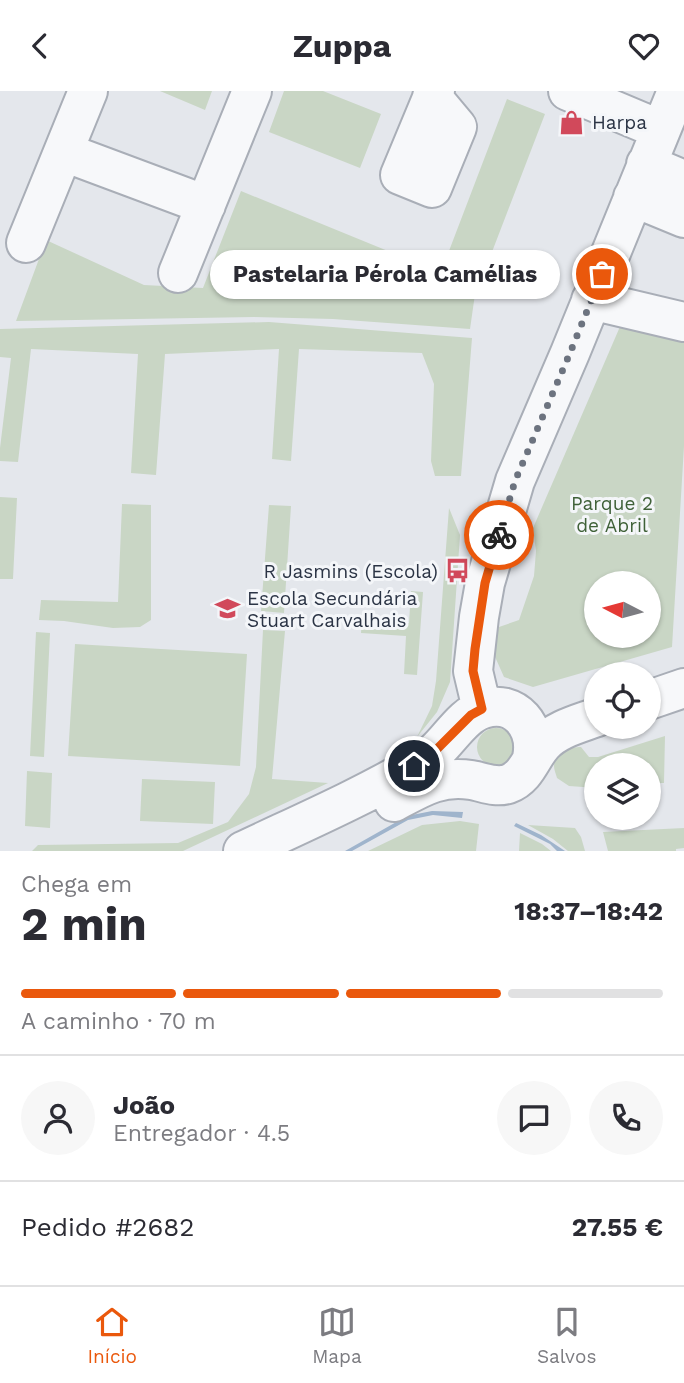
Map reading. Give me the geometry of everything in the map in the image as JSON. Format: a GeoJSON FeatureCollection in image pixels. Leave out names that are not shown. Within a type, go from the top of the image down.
{"type":"FeatureCollection","features":[{"type":"Feature","properties":{"kind":"street"},"geometry":{"type":"LineString","coordinates":[[26,243],[88,91]]}},
{"type":"Feature","properties":{"kind":"street"},"geometry":{"type":"LineString","coordinates":[[178,274],[252,91]]}},
{"type":"Feature","properties":{"kind":"street"},"geometry":{"type":"LineString","coordinates":[[568,91],[663,130],[684,180]]}},
{"type":"Feature","properties":{"kind":"street"},"geometry":{"type":"LineString","coordinates":[[663,130],[684,218]]}},
{"type":"Feature","properties":{"kind":"street"},"geometry":{"type":"LineString","coordinates":[[486,714],[473,671],[479,617],[485,583],[515,481],[663,130]]}},
{"type":"Feature","properties":{"kind":"street"},"geometry":{"type":"LineString","coordinates":[[64,152],[206,205]]}},
{"type":"Feature","properties":{"kind":"street"},"geometry":{"type":"LineString","coordinates":[[591,300],[684,323]]}},
{"type":"Feature","properties":{"kind":"street"},"geometry":{"type":"LineString","coordinates":[[661,673],[684,666]]}},
{"type":"Feature","properties":{"kind":"street"},"geometry":{"type":"LineString","coordinates":[[661,696],[684,688]]}},
{"type":"Feature","properties":{"kind":"street"},"geometry":{"type":"LineString","coordinates":[[243,851],[337,807],[414,766],[486,714],[539,709],[584,696]]}},
{"type":"Feature","properties":{"kind":"street"},"geometry":{"type":"LineString","coordinates":[[486,714],[522,717],[533,736],[532,758],[522,775],[507,784],[483,784],[465,772],[456,750],[457,737],[486,714]]}},
{"type":"Feature","properties":{"kind":"street"},"geometry":{"type":"LineString","coordinates":[[532,758],[556,733],[584,722]]}},
{"type":"Feature","properties":{"kind":"street"},"geometry":{"type":"LineString","coordinates":[[303,851],[439,780],[474,780]]}},
{"type":"Feature","properties":{"kind":"green space"},"geometry":{"type":"Polygon","coordinates":[[[160,91],[212,91],[205,110],[160,91]]]}},
{"type":"Feature","properties":{"kind":"green space"},"geometry":{"type":"Polygon","coordinates":[[[284,91],[323,91],[381,114],[360,168],[269,132],[284,91]]]}},
{"type":"Feature","properties":{"kind":"green space"},"geometry":{"type":"Polygon","coordinates":[[[507,99],[545,114],[482,278],[444,264],[507,99]]]}},
{"type":"Feature","properties":{"kind":"green space"},"geometry":{"type":"Polygon","coordinates":[[[241,191],[476,287],[470,329],[333,319],[254,317],[16,321],[46,240],[144,285],[203,288],[241,191]]]}},
{"type":"Feature","properties":{"kind":"green space"},"geometry":{"type":"Polygon","coordinates":[[[269,322],[472,338],[461,476],[435,476],[431,461],[434,384],[422,353],[299,349],[291,461],[272,459],[279,349],[165,354],[156,475],[131,473],[138,354],[31,349],[18,462],[0,461],[11,358],[0,357],[0,329],[269,322]]]}},
{"type":"Feature","properties":{"kind":"green space","name":"Parque 2 de Abril"},"geometry":{"type":"Polygon","coordinates":[[[622,322],[684,339],[684,446],[672,647],[620,662],[584,662],[584,672],[533,687],[504,677],[492,650],[499,627],[519,620],[534,576],[536,551],[533,528],[622,322]]]}},
{"type":"Feature","properties":{"kind":"green space"},"geometry":{"type":"Polygon","coordinates":[[[0,497],[17,498],[13,579],[0,579],[0,497]]]}},
{"type":"Feature","properties":{"kind":"green space"},"geometry":{"type":"Polygon","coordinates":[[[122,504],[151,505],[151,620],[140,627],[113,628],[39,620],[41,600],[118,602],[122,504]]]}},
{"type":"Feature","properties":{"kind":"green space"},"geometry":{"type":"Polygon","coordinates":[[[269,505],[291,506],[284,613],[261,611],[269,505]]]}},
{"type":"Feature","properties":{"kind":"green space"},"geometry":{"type":"Polygon","coordinates":[[[449,508],[460,535],[450,682],[437,712],[417,737],[432,706],[436,681],[449,508]]]}},
{"type":"Feature","properties":{"kind":"green space"},"geometry":{"type":"Polygon","coordinates":[[[411,591],[423,592],[417,675],[404,674],[406,636],[361,633],[362,619],[409,623],[411,591]]]}},
{"type":"Feature","properties":{"kind":"green space"},"geometry":{"type":"Polygon","coordinates":[[[263,630],[285,631],[272,779],[328,783],[183,851],[32,851],[38,845],[178,843],[228,822],[249,794],[256,767],[263,630]]]}},
{"type":"Feature","properties":{"kind":"green space"},"geometry":{"type":"Polygon","coordinates":[[[36,632],[50,633],[44,757],[30,756],[36,632]]]}},
{"type":"Feature","properties":{"kind":"green space"},"geometry":{"type":"Polygon","coordinates":[[[75,644],[247,654],[240,766],[68,756],[75,644]]]}},
{"type":"Feature","properties":{"kind":"green space"},"geometry":{"type":"Polygon","coordinates":[[[496,728],[509,734],[515,747],[509,760],[496,766],[483,760],[477,747],[483,734],[496,728]]]}},
{"type":"Feature","properties":{"kind":"green space"},"geometry":{"type":"Polygon","coordinates":[[[665,736],[664,783],[661,783],[661,753],[611,753],[661,739],[665,736]]]}},
{"type":"Feature","properties":{"kind":"green space"},"geometry":{"type":"Polygon","coordinates":[[[581,747],[586,753],[584,787],[569,786],[557,778],[555,761],[560,754],[581,747]]]}},
{"type":"Feature","properties":{"kind":"green space"},"geometry":{"type":"Polygon","coordinates":[[[27,771],[52,773],[50,828],[25,826],[27,771]]]}},
{"type":"Feature","properties":{"kind":"green space"},"geometry":{"type":"Polygon","coordinates":[[[142,779],[215,782],[213,824],[140,821],[142,779]]]}},
{"type":"Feature","properties":{"kind":"green space"},"geometry":{"type":"Polygon","coordinates":[[[460,821],[479,824],[476,851],[368,851],[422,825],[460,821]]]}},
{"type":"Feature","properties":{"kind":"green space"},"geometry":{"type":"Polygon","coordinates":[[[528,825],[575,828],[585,851],[568,851],[528,825]]]}},
{"type":"Feature","properties":{"kind":"green space"},"geometry":{"type":"Polygon","coordinates":[[[684,828],[684,848],[676,851],[608,851],[603,832],[661,830],[684,828]]]}},
{"type":"Feature","properties":{"kind":"green space"},"geometry":{"type":"Polygon","coordinates":[[[520,833],[542,844],[551,851],[519,851],[520,833]]]}},
{"type":"Feature","properties":{"kind":"water"},"geometry":{"type":"Polygon","coordinates":[[[432,811],[463,812],[462,818],[433,815],[408,820],[352,851],[345,851],[407,816],[432,811]]]}},
{"type":"Feature","properties":{"kind":"water"},"geometry":{"type":"Polygon","coordinates":[[[516,823],[565,851],[557,851],[550,844],[514,826],[516,823]]]}},
{"type":"Feature","properties":{"kind":"way so far"},"geometry":{"type":"LineString","coordinates":[[499,535],[515,481],[602,274]]}},
{"type":"Feature","properties":{"kind":"place","name":"Harpa"},"geometry":{"type":"Point","coordinates":[572,122]}},
{"type":"Feature","properties":{"kind":"place","name":"Pastelaria Pérola Camélias"},"geometry":{"type":"Point","coordinates":[602,274]}},
{"type":"Feature","properties":{"kind":"place","name":"R Jasmins (Escola)"},"geometry":{"type":"Point","coordinates":[458,571]}},
{"type":"Feature","properties":{"kind":"place","name":"Escola Secundária Stuart Carvalhais"},"geometry":{"type":"Point","coordinates":[227,609]}},
{"type":"Feature","properties":{"kind":"route"},"geometry":{"type":"LineString","coordinates":[[414,766],[435,751],[471,715],[482,709],[473,671],[475,649],[485,583],[499,535]]}}]}
